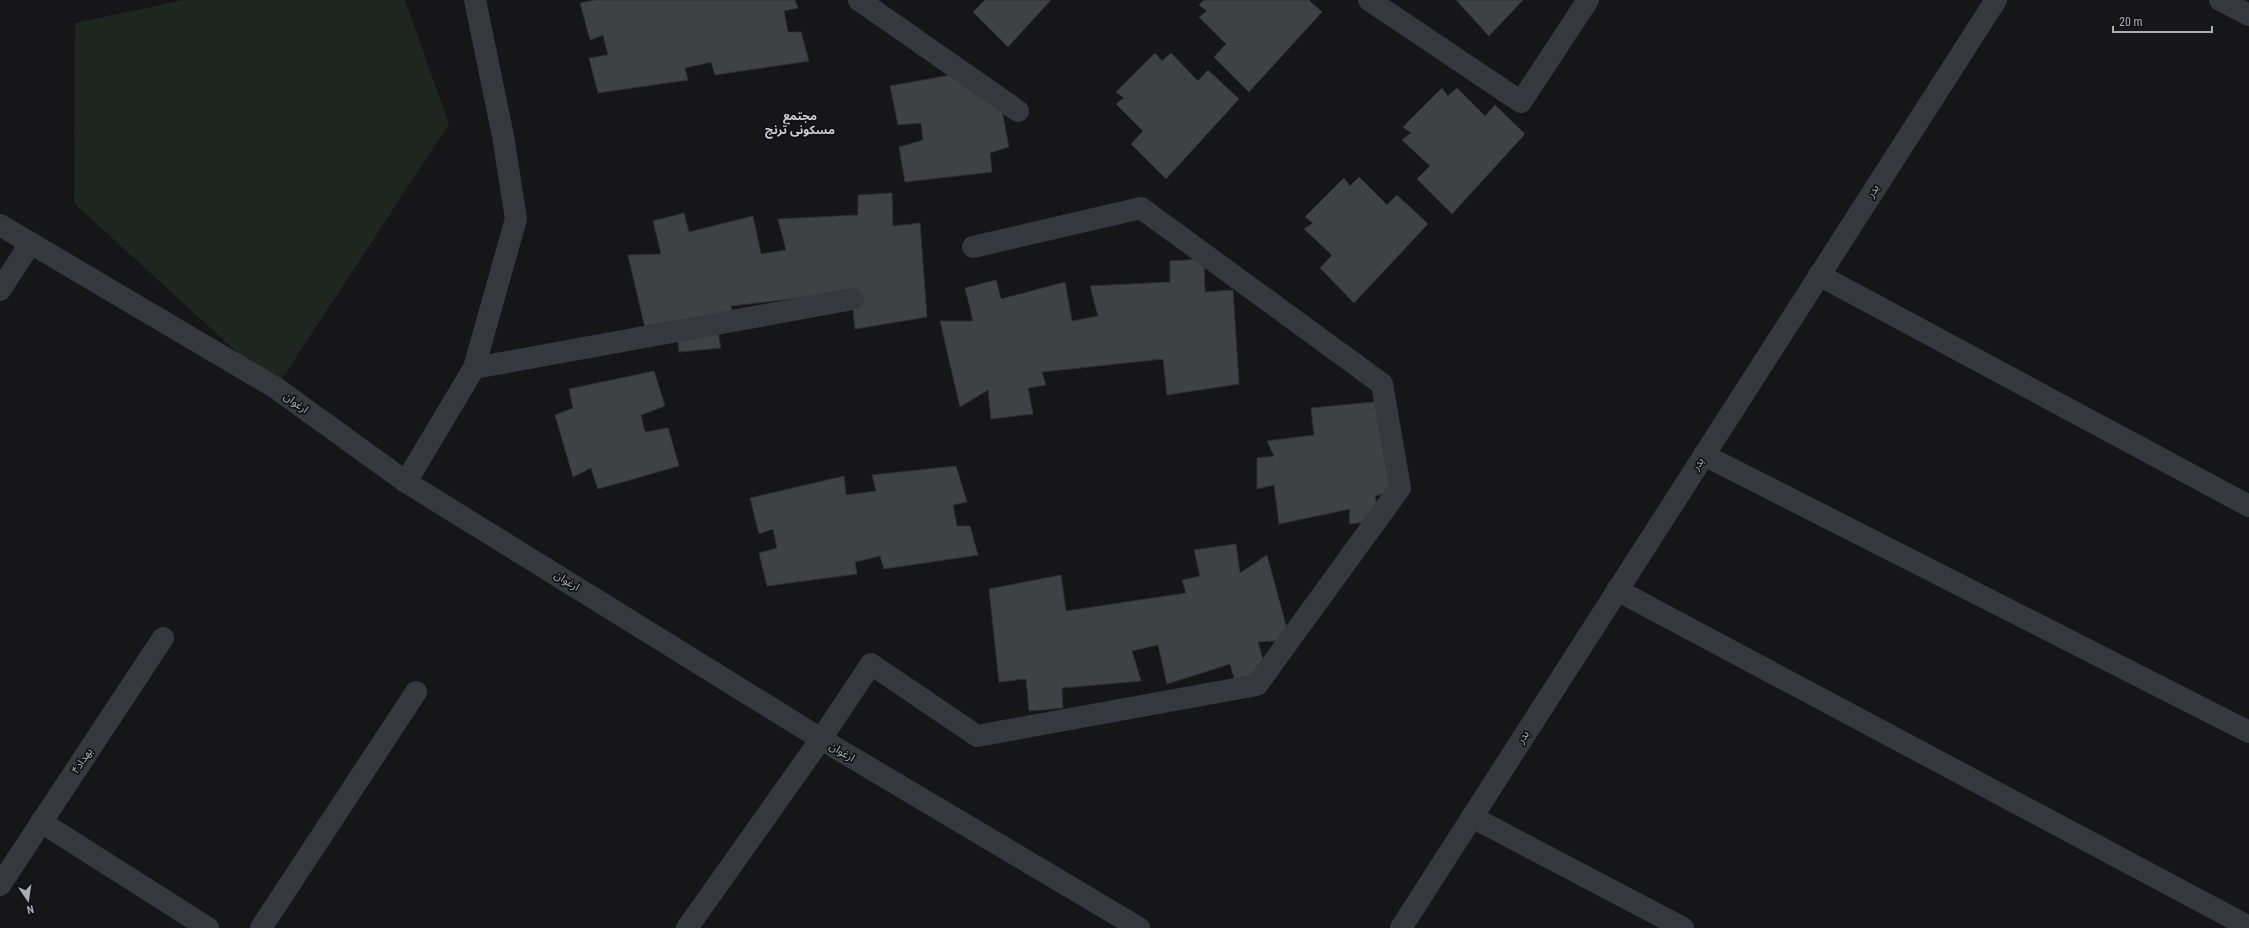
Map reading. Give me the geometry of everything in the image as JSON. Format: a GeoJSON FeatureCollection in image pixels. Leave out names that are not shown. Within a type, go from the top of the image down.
{"type":"FeatureCollection","features":[{"type":"Feature","properties":{"kind":"street"},"geometry":{"type":"LineString","coordinates":[[406,482],[474,368],[516,220],[503,136],[475,0]]}},
{"type":"Feature","properties":{"kind":"street"},"geometry":{"type":"LineString","coordinates":[[860,0],[1018,111]]}},
{"type":"Feature","properties":{"kind":"street"},"geometry":{"type":"LineString","coordinates":[[1369,0],[1521,102],[1588,0]]}},
{"type":"Feature","properties":{"kind":"street","name":"بدر"},"geometry":{"type":"LineString","coordinates":[[1401,928],[1996,0]]}},
{"type":"Feature","properties":{"kind":"street"},"geometry":{"type":"LineString","coordinates":[[2220,0],[2249,15]]}},
{"type":"Feature","properties":{"kind":"street"},"geometry":{"type":"LineString","coordinates":[[687,928],[821,739],[871,664],[977,736],[1257,685],[1400,488],[1382,384],[1141,208],[973,247]]}},
{"type":"Feature","properties":{"kind":"street","name":"ارغوان"},"geometry":{"type":"LineString","coordinates":[[0,225],[276,388],[406,482],[821,739],[1139,928]]}},
{"type":"Feature","properties":{"kind":"street"},"geometry":{"type":"LineString","coordinates":[[0,290],[30,244]]}},
{"type":"Feature","properties":{"kind":"street"},"geometry":{"type":"LineString","coordinates":[[1819,275],[2249,506]]}},
{"type":"Feature","properties":{"kind":"street"},"geometry":{"type":"LineString","coordinates":[[474,368],[853,299]]}},
{"type":"Feature","properties":{"kind":"street"},"geometry":{"type":"LineString","coordinates":[[1704,455],[2249,732]]}},
{"type":"Feature","properties":{"kind":"street"},"geometry":{"type":"LineString","coordinates":[[1617,590],[2249,926]]}},
{"type":"Feature","properties":{"kind":"street","name":"بهداد۴"},"geometry":{"type":"LineString","coordinates":[[0,884],[163,638]]}},
{"type":"Feature","properties":{"kind":"street"},"geometry":{"type":"LineString","coordinates":[[261,928],[416,692]]}},
{"type":"Feature","properties":{"kind":"street"},"geometry":{"type":"LineString","coordinates":[[1472,817],[1683,928]]}},
{"type":"Feature","properties":{"kind":"street"},"geometry":{"type":"LineString","coordinates":[[41,822],[208,928]]}},
{"type":"Feature","properties":{"kind":"shaded area"},"geometry":{"type":"Polygon","coordinates":[[[184,0],[405,0],[449,124],[276,388],[74,203],[75,23],[184,0]]]}},
{"type":"Feature","properties":{"kind":"building"},"geometry":{"type":"Polygon","coordinates":[[[595,0],[795,0],[798,8],[784,11],[788,32],[801,32],[809,61],[715,75],[711,62],[685,68],[688,80],[598,93],[589,58],[608,55],[603,35],[590,40],[580,3],[595,0]]]}},
{"type":"Feature","properties":{"kind":"building"},"geometry":{"type":"Polygon","coordinates":[[[985,0],[1051,0],[1008,47],[973,12],[985,0]]]}},
{"type":"Feature","properties":{"kind":"building"},"geometry":{"type":"Polygon","coordinates":[[[1204,0],[1309,0],[1322,12],[1249,92],[1214,57],[1226,44],[1199,17],[1207,11],[1199,5],[1204,0]]]}},
{"type":"Feature","properties":{"kind":"building"},"geometry":{"type":"Polygon","coordinates":[[[1456,0],[1523,0],[1489,36],[1456,0]]]}},
{"type":"Feature","properties":{"kind":"building"},"geometry":{"type":"Polygon","coordinates":[[[1155,53],[1162,61],[1171,53],[1198,81],[1208,70],[1239,99],[1166,179],[1131,144],[1143,131],[1116,104],[1124,98],[1116,92],[1155,53]]]}},
{"type":"Feature","properties":{"kind":"building"},"geometry":{"type":"Polygon","coordinates":[[[973,71],[997,85],[1009,147],[990,153],[992,172],[905,182],[899,147],[923,140],[921,123],[898,125],[890,86],[973,71]]]}},
{"type":"Feature","properties":{"kind":"building"},"geometry":{"type":"Polygon","coordinates":[[[1442,88],[1448,96],[1457,88],[1485,116],[1495,105],[1525,134],[1452,214],[1417,179],[1430,166],[1402,140],[1411,133],[1403,127],[1442,88]]]}},
{"type":"Feature","properties":{"kind":"building"},"geometry":{"type":"Polygon","coordinates":[[[1359,177],[1387,205],[1397,195],[1428,224],[1354,303],[1320,268],[1332,255],[1304,229],[1313,223],[1305,217],[1344,178],[1350,186],[1359,177]]]}},
{"type":"Feature","properties":{"kind":"building"},"geometry":{"type":"Polygon","coordinates":[[[892,193],[893,226],[920,223],[927,317],[855,329],[851,292],[731,306],[734,319],[716,322],[721,348],[679,352],[676,324],[648,341],[628,255],[661,254],[653,221],[684,213],[689,232],[753,216],[761,254],[786,250],[778,219],[858,215],[858,195],[892,193]]]}},
{"type":"Feature","properties":{"kind":"building"},"geometry":{"type":"Polygon","coordinates":[[[1204,259],[1205,292],[1233,290],[1239,384],[1167,395],[1163,359],[1042,372],[1046,385],[1028,388],[1033,414],[991,419],[988,390],[960,407],[940,321],[973,321],[965,288],[996,280],[1001,299],[1065,282],[1072,321],[1098,316],[1090,286],[1170,282],[1170,261],[1204,259]]]}},
{"type":"Feature","properties":{"kind":"building"},"geometry":{"type":"Polygon","coordinates":[[[654,371],[665,406],[641,415],[645,432],[668,428],[679,466],[598,489],[591,468],[573,477],[555,415],[573,408],[569,389],[654,371]]]}},
{"type":"Feature","properties":{"kind":"building"},"geometry":{"type":"Polygon","coordinates":[[[1394,400],[1410,488],[1375,496],[1381,520],[1349,524],[1350,509],[1279,524],[1274,485],[1257,489],[1257,458],[1274,456],[1267,441],[1314,435],[1311,408],[1394,400]]]}},
{"type":"Feature","properties":{"kind":"building"},"geometry":{"type":"Polygon","coordinates":[[[956,466],[967,502],[953,505],[957,526],[970,526],[978,555],[884,569],[880,556],[855,562],[857,574],[767,586],[759,553],[777,548],[773,529],[759,534],[750,498],[844,476],[846,495],[876,491],[872,475],[956,466]]]}},
{"type":"Feature","properties":{"kind":"building"},"geometry":{"type":"Polygon","coordinates":[[[1236,544],[1240,573],[1267,555],[1290,640],[1258,642],[1267,674],[1236,684],[1230,664],[1167,684],[1158,645],[1132,651],[1141,681],[1062,688],[1063,708],[1029,711],[1026,679],[999,682],[989,589],[1061,575],[1066,611],[1186,593],[1182,580],[1200,576],[1194,550],[1236,544]]]}},
{"type":"Feature","properties":{"kind":"district","name":"مجتمع مسکونی ترنج"},"geometry":{"type":"Point","coordinates":[800,123]}}]}
